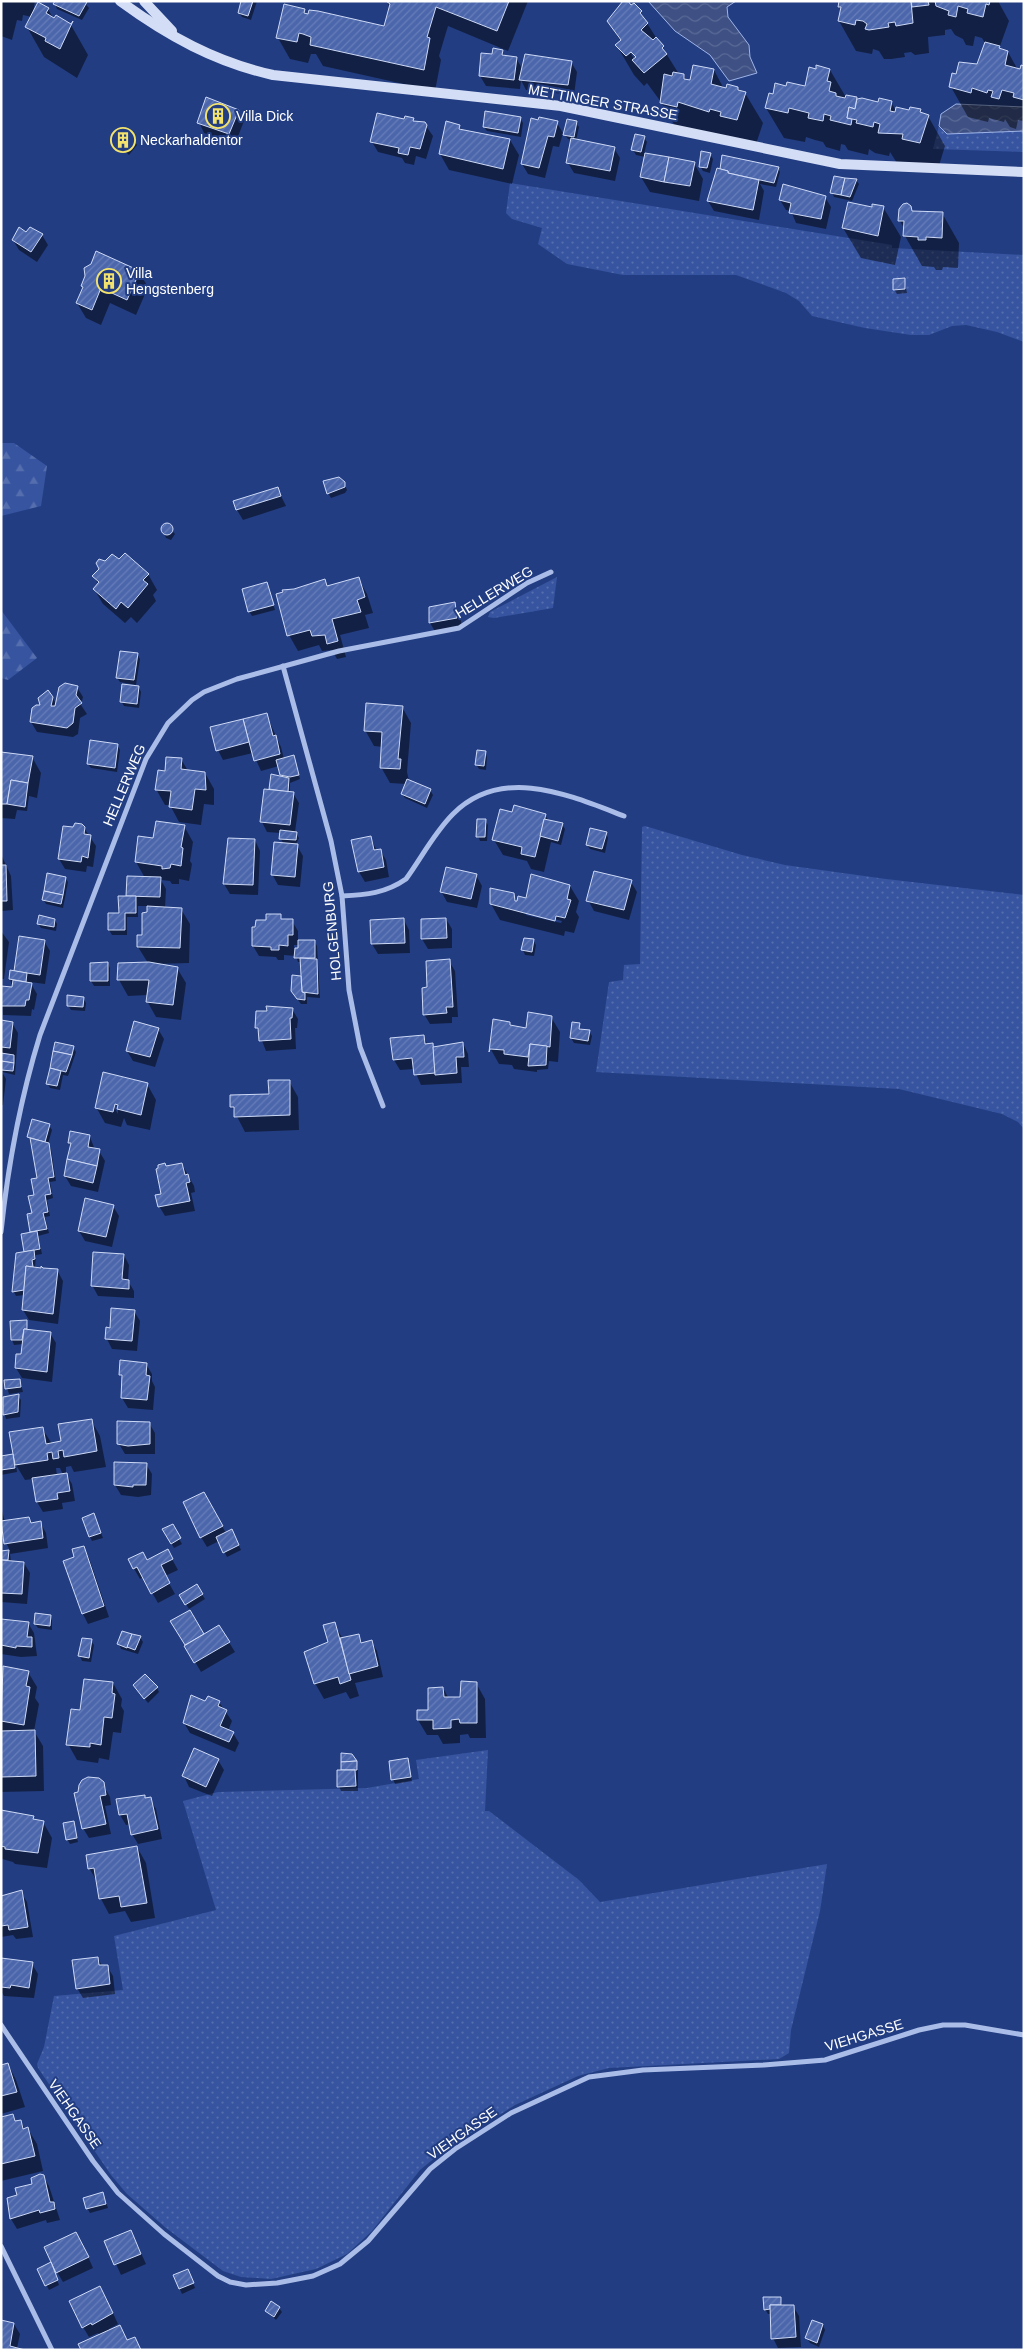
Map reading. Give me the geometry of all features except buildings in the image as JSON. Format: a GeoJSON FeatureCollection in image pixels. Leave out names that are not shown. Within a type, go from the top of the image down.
{"type":"FeatureCollection","features":[{"type":"Feature","properties":{"kind":"main road","name":"METTINGER STRASSE"},"geometry":{"type":"LineString","coordinates":[[120,1],[181,41],[231,64],[273,75],[561,106],[840,164],[1024,172]]}},
{"type":"Feature","properties":{"kind":"main road","name":"METTINGER STRASSE"},"geometry":{"type":"LineString","coordinates":[[144,1],[181,41]]}},
{"type":"Feature","properties":{"kind":"street","name":"HELLERWEG"},"geometry":{"type":"LineString","coordinates":[[1,1232],[9,1164],[27,1076],[40,1035],[119,825],[152,746],[179,712],[204,692],[237,679],[375,643],[458,628],[528,583],[551,572]]}},
{"type":"Feature","properties":{"kind":"street","name":"HOLGENBURG"},"geometry":{"type":"LineString","coordinates":[[283,666],[331,841],[342,896],[347,978],[356,1030],[366,1066],[383,1106]]}},
{"type":"Feature","properties":{"kind":"street"},"geometry":{"type":"LineString","coordinates":[[342,896],[377,893],[406,879],[453,814],[476,797],[497,788],[511,787],[568,796],[624,816]]}},
{"type":"Feature","properties":{"kind":"street","name":"VIEHGASSE"},"geometry":{"type":"LineString","coordinates":[[1,2025],[118,2193],[164,2234],[222,2278],[234,2283],[256,2285],[313,2276],[340,2264],[368,2241],[430,2169],[455,2149],[511,2113],[589,2077],[643,2070],[764,2065],[825,2060],[918,2030],[943,2025],[965,2025],[1024,2035]]}},
{"type":"Feature","properties":{"kind":"street"},"geometry":{"type":"LineString","coordinates":[[1,2246],[52,2350]]}},
{"type":"Feature","properties":{"kind":"green space"},"geometry":{"type":"Polygon","coordinates":[[[939,126],[948,134],[1024,131],[1024,152],[933,149],[939,126]]]}},
{"type":"Feature","properties":{"kind":"green space"},"geometry":{"type":"Polygon","coordinates":[[[510,183],[892,245],[892,248],[1024,255],[1024,342],[997,332],[966,325],[952,326],[929,335],[911,335],[865,328],[812,316],[799,301],[786,293],[736,275],[623,275],[567,264],[538,244],[542,228],[512,219],[506,213],[510,183]]]}},
{"type":"Feature","properties":{"kind":"green space"},"geometry":{"type":"Polygon","coordinates":[[[1,443],[14,443],[47,466],[41,506],[1,516],[1,443]]]}},
{"type":"Feature","properties":{"kind":"green space"},"geometry":{"type":"Polygon","coordinates":[[[557,577],[553,608],[494,618],[488,617],[490,612],[557,577]]]}},
{"type":"Feature","properties":{"kind":"green space"},"geometry":{"type":"Polygon","coordinates":[[[1,610],[37,658],[8,680],[1,678],[1,610]]]}},
{"type":"Feature","properties":{"kind":"green space"},"geometry":{"type":"Polygon","coordinates":[[[645,826],[742,855],[785,865],[1024,895],[1024,1129],[1018,1122],[1002,1114],[899,1089],[596,1072],[609,982],[623,980],[624,965],[640,964],[642,827],[645,826]]]}},
{"type":"Feature","properties":{"kind":"green space"},"geometry":{"type":"Polygon","coordinates":[[[488,1750],[485,1811],[489,1811],[579,1880],[600,1902],[827,1864],[820,1911],[791,2030],[789,2053],[779,2059],[609,2068],[578,2076],[515,2105],[447,2148],[420,2170],[372,2231],[347,2254],[316,2269],[271,2279],[241,2277],[223,2271],[166,2228],[127,2194],[111,2175],[38,2068],[37,2064],[44,2047],[54,1996],[123,1990],[114,1936],[216,1910],[183,1801],[218,1792],[367,1788],[419,1779],[416,1760],[488,1750]]]}},
{"type":"Feature","properties":{"kind":"water"},"geometry":{"type":"Polygon","coordinates":[[[648,1],[736,1],[727,7],[728,17],[749,45],[750,57],[757,73],[729,81],[710,55],[675,31],[648,1]]]}},
{"type":"Feature","properties":{"kind":"water"},"geometry":{"type":"Polygon","coordinates":[[[956,104],[1024,107],[1024,131],[947,134],[939,126],[941,114],[956,104]]]}},
{"type":"Feature","properties":{"kind":"place","name":"Villa Dick"},"geometry":{"type":"Point","coordinates":[218,116]}},
{"type":"Feature","properties":{"kind":"place","name":"Neckarhaldentor"},"geometry":{"type":"Point","coordinates":[123,140]}},
{"type":"Feature","properties":{"kind":"place","name":"Villa Hengstenberg"},"geometry":{"type":"Point","coordinates":[109,281]}}]}
